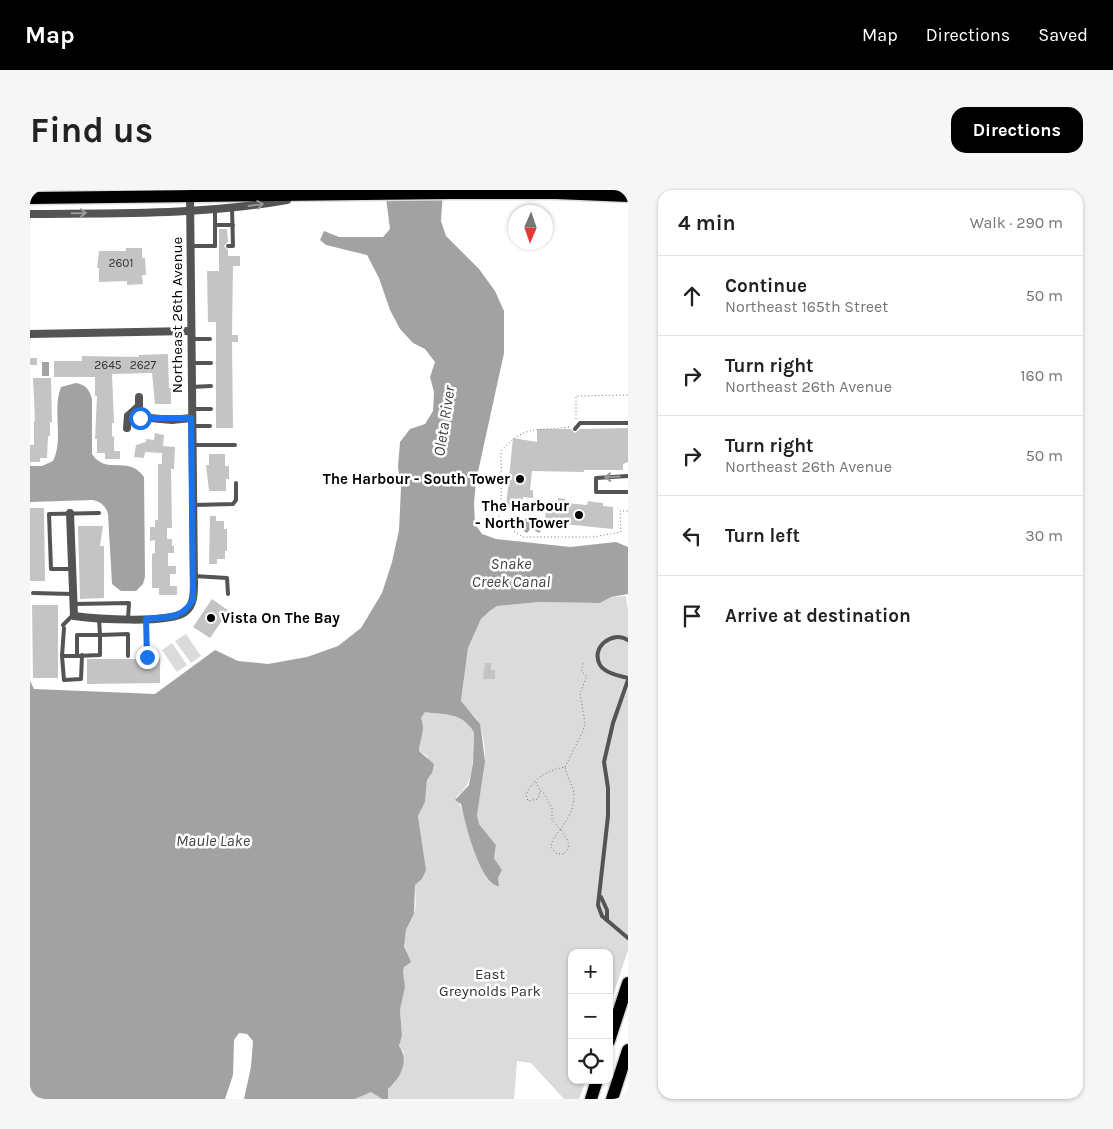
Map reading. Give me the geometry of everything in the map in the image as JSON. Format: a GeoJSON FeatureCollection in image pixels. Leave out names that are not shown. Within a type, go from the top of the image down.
{"type":"FeatureCollection","features":[{"type":"Feature","properties":{"kind":"main road"},"geometry":{"type":"LineString","coordinates":[[30,198],[190,193],[382,194],[556,191],[628,196]]}},
{"type":"Feature","properties":{"kind":"main road"},"geometry":{"type":"LineString","coordinates":[[610,1039],[628,983]]}},
{"type":"Feature","properties":{"kind":"main road"},"geometry":{"type":"LineString","coordinates":[[612,1099],[628,1050]]}},
{"type":"Feature","properties":{"kind":"main road"},"geometry":{"type":"LineString","coordinates":[[591,1099],[596,1084]]}},
{"type":"Feature","properties":{"kind":"street","name":"Northeast 26th Avenue"},"geometry":{"type":"LineString","coordinates":[[73,615],[99,619],[146,619],[178,616],[186,611],[193,599],[190,193]]}},
{"type":"Feature","properties":{"kind":"street"},"geometry":{"type":"LineString","coordinates":[[30,214],[190,211],[232,208],[318,194]]}},
{"type":"Feature","properties":{"kind":"street"},"geometry":{"type":"LineString","coordinates":[[30,334],[190,335]]}},
{"type":"Feature","properties":{"kind":"street"},"geometry":{"type":"LineString","coordinates":[[127,428],[128,416],[139,406],[139,397]]}},
{"type":"Feature","properties":{"kind":"street"},"geometry":{"type":"LineString","coordinates":[[128,416],[191,422]]}},
{"type":"Feature","properties":{"kind":"street"},"geometry":{"type":"LineString","coordinates":[[70,513],[73,615]]}},
{"type":"Feature","properties":{"kind":"lane"},"geometry":{"type":"LineString","coordinates":[[228,246],[233,246],[232,208]]}},
{"type":"Feature","properties":{"kind":"lane"},"geometry":{"type":"LineString","coordinates":[[190,246],[216,246],[215,209]]}},
{"type":"Feature","properties":{"kind":"lane"},"geometry":{"type":"LineString","coordinates":[[215,225],[233,225]]}},
{"type":"Feature","properties":{"kind":"lane"},"geometry":{"type":"LineString","coordinates":[[190,335],[210,338]]}},
{"type":"Feature","properties":{"kind":"lane"},"geometry":{"type":"LineString","coordinates":[[190,363],[211,363]]}},
{"type":"Feature","properties":{"kind":"lane"},"geometry":{"type":"LineString","coordinates":[[191,387],[211,386]]}},
{"type":"Feature","properties":{"kind":"lane"},"geometry":{"type":"LineString","coordinates":[[191,409],[211,409]]}},
{"type":"Feature","properties":{"kind":"lane"},"geometry":{"type":"LineString","coordinates":[[191,422],[210,426]]}},
{"type":"Feature","properties":{"kind":"lane"},"geometry":{"type":"LineString","coordinates":[[575,429],[580,423],[628,423]]}},
{"type":"Feature","properties":{"kind":"lane"},"geometry":{"type":"LineString","coordinates":[[191,445],[235,445]]}},
{"type":"Feature","properties":{"kind":"lane"},"geometry":{"type":"LineString","coordinates":[[628,476],[596,478],[596,492],[628,492]]}},
{"type":"Feature","properties":{"kind":"lane"},"geometry":{"type":"LineString","coordinates":[[192,505],[233,504],[236,500],[236,484]]}},
{"type":"Feature","properties":{"kind":"lane"},"geometry":{"type":"LineString","coordinates":[[71,569],[51,569],[49,514],[99,512]]}},
{"type":"Feature","properties":{"kind":"lane"},"geometry":{"type":"LineString","coordinates":[[194,576],[228,578],[228,594]]}},
{"type":"Feature","properties":{"kind":"lane"},"geometry":{"type":"LineString","coordinates":[[33,593],[72,594]]}},
{"type":"Feature","properties":{"kind":"lane"},"geometry":{"type":"LineString","coordinates":[[72,604],[128,603],[128,619]]}},
{"type":"Feature","properties":{"kind":"lane"},"geometry":{"type":"LineString","coordinates":[[73,615],[64,627],[62,656],[62,677],[64,680],[74,680],[82,677],[77,635],[128,634],[128,656]]}},
{"type":"Feature","properties":{"kind":"lane"},"geometry":{"type":"LineString","coordinates":[[62,656],[100,655],[99,619]]}},
{"type":"Feature","properties":{"kind":"lane"},"geometry":{"type":"LineString","coordinates":[[146,619],[147,657]]}},
{"type":"Feature","properties":{"kind":"lane"},"geometry":{"type":"LineString","coordinates":[[628,640],[620,636],[606,640],[601,644],[598,658],[605,670],[628,679],[613,723],[604,762],[608,788],[608,816],[599,911],[628,938]]}},
{"type":"Feature","properties":{"kind":"lane"},"geometry":{"type":"LineString","coordinates":[[601,897],[607,910],[607,920]]}},
{"type":"Feature","properties":{"kind":"path"},"geometry":{"type":"LineString","coordinates":[[628,395],[576,396],[576,419],[569,428],[536,428],[513,438],[501,451],[502,493],[498,502],[498,521],[523,537],[593,537],[621,532],[620,511],[628,511]]}},
{"type":"Feature","properties":{"kind":"path"},"geometry":{"type":"LineString","coordinates":[[536,781],[540,791],[544,793],[552,808],[554,824],[561,830],[568,841],[569,848],[564,854],[557,854],[551,844],[561,830],[570,815],[574,800],[573,790],[565,767],[585,723],[580,694],[587,679],[587,676],[581,671],[584,661]]}},
{"type":"Feature","properties":{"kind":"path"},"geometry":{"type":"LineString","coordinates":[[540,791],[538,799],[528,801],[526,795],[536,781],[550,770],[565,767]]}},
{"type":"Feature","properties":{"kind":"green space","name":"East Greynolds Park"},"geometry":{"type":"Polygon","coordinates":[[[626,596],[628,611],[628,950],[613,996],[613,949],[568,949],[568,1084],[585,1084],[579,1099],[564,1099],[531,1063],[517,1061],[514,1099],[388,1099],[388,1089],[395,1083],[404,1052],[399,1046],[402,1036],[400,1010],[405,987],[403,972],[407,951],[404,936],[415,911],[415,885],[422,879],[424,857],[418,816],[425,802],[427,780],[432,773],[427,756],[419,751],[423,731],[421,718],[425,711],[452,716],[464,721],[474,732],[470,776],[463,791],[456,797],[465,819],[475,855],[480,866],[495,885],[502,870],[494,858],[496,845],[479,824],[477,815],[485,760],[483,737],[477,720],[461,702],[468,648],[481,619],[497,606],[539,602],[600,603],[611,597],[626,596]]]}},
{"type":"Feature","properties":{"kind":"green space"},"geometry":{"type":"Polygon","coordinates":[[[186,634],[201,656],[191,663],[175,641],[186,634]]]}},
{"type":"Feature","properties":{"kind":"green space"},"geometry":{"type":"Polygon","coordinates":[[[172,643],[187,665],[177,672],[162,650],[172,643]]]}},
{"type":"Feature","properties":{"kind":"green space"},"geometry":{"type":"Polygon","coordinates":[[[371,1092],[382,1099],[355,1099],[371,1092]]]}},
{"type":"Feature","properties":{"kind":"water","name":"Maule Lake"},"geometry":{"type":"Polygon","coordinates":[[[385,190],[443,190],[441,221],[446,236],[479,269],[495,291],[504,311],[504,353],[476,481],[475,524],[482,534],[496,539],[570,547],[616,542],[628,547],[628,594],[611,597],[600,603],[539,602],[497,606],[481,619],[468,648],[461,701],[480,724],[485,762],[477,815],[479,824],[496,845],[494,858],[502,870],[498,878],[499,886],[492,883],[479,864],[461,804],[455,800],[469,785],[473,763],[474,732],[464,721],[446,714],[425,712],[421,718],[423,731],[419,751],[434,764],[432,773],[427,780],[425,802],[418,816],[426,870],[422,879],[415,885],[414,914],[406,930],[404,946],[411,962],[404,967],[405,987],[400,1010],[402,1036],[399,1046],[404,1057],[404,1063],[400,1075],[388,1089],[388,1099],[382,1099],[371,1092],[355,1099],[244,1099],[251,1067],[253,1041],[247,1034],[239,1033],[234,1040],[233,1075],[225,1099],[30,1099],[30,681],[34,689],[155,694],[215,650],[238,661],[268,664],[307,657],[338,646],[361,628],[382,593],[392,562],[399,530],[401,488],[398,467],[400,442],[410,429],[425,424],[433,411],[434,392],[430,377],[435,362],[425,349],[413,343],[400,329],[390,310],[379,278],[367,255],[326,245],[320,240],[324,231],[339,237],[383,237],[390,229],[385,190]]]}},
{"type":"Feature","properties":{"kind":"water"},"geometry":{"type":"Polygon","coordinates":[[[42,362],[49,362],[49,376],[42,376],[42,362]]]}},
{"type":"Feature","properties":{"kind":"water"},"geometry":{"type":"Polygon","coordinates":[[[76,383],[87,388],[92,399],[92,454],[104,464],[131,467],[138,470],[144,477],[145,577],[143,584],[136,591],[121,591],[112,584],[108,514],[103,505],[93,500],[30,502],[30,466],[42,466],[53,461],[58,443],[58,405],[61,387],[76,383]]]}},
{"type":"Feature","properties":{"kind":"water"},"geometry":{"type":"Polygon","coordinates":[[[515,517],[523,522],[527,517],[543,527],[539,533],[531,528],[527,533],[511,523],[515,517]]]}},
{"type":"Feature","properties":{"kind":"building"},"geometry":{"type":"Polygon","coordinates":[[[219,229],[227,229],[228,242],[224,246],[228,250],[228,256],[240,256],[240,266],[233,266],[232,335],[238,335],[238,342],[232,342],[233,428],[216,428],[216,322],[208,322],[207,271],[219,271],[219,229]]]}},
{"type":"Feature","properties":{"kind":"building"},"geometry":{"type":"Polygon","coordinates":[[[126,248],[142,248],[142,258],[145,258],[146,275],[142,275],[143,284],[127,285],[127,281],[99,282],[99,268],[97,268],[99,251],[126,251],[126,248]]]}},
{"type":"Feature","properties":{"kind":"building"},"geometry":{"type":"Polygon","coordinates":[[[168,354],[171,404],[155,404],[152,373],[112,374],[114,423],[112,423],[112,437],[114,436],[114,451],[120,451],[120,459],[105,459],[105,453],[97,453],[97,439],[95,439],[97,396],[95,396],[95,377],[54,377],[54,361],[82,361],[82,356],[139,357],[139,355],[168,354]]]}},
{"type":"Feature","properties":{"kind":"building"},"geometry":{"type":"Polygon","coordinates":[[[30,358],[37,358],[37,365],[30,365],[30,358]]]}},
{"type":"Feature","properties":{"kind":"building"},"geometry":{"type":"Polygon","coordinates":[[[33,378],[51,378],[52,422],[50,422],[50,436],[48,436],[47,458],[40,458],[40,462],[30,462],[30,445],[34,445],[35,421],[33,378]]]}},
{"type":"Feature","properties":{"kind":"building"},"geometry":{"type":"Polygon","coordinates":[[[628,428],[628,462],[623,464],[623,470],[584,470],[584,472],[532,471],[530,490],[533,490],[533,498],[523,497],[522,508],[506,507],[513,438],[537,442],[537,429],[571,429],[575,433],[580,429],[628,428]]]}},
{"type":"Feature","properties":{"kind":"building"},"geometry":{"type":"Polygon","coordinates":[[[155,433],[164,435],[163,446],[175,447],[174,469],[171,469],[172,528],[167,528],[167,539],[172,539],[172,546],[174,546],[174,553],[168,553],[168,566],[176,566],[176,574],[170,574],[170,586],[177,586],[177,595],[159,595],[159,588],[152,588],[152,554],[155,553],[155,540],[150,541],[150,527],[155,527],[155,520],[158,520],[158,464],[162,464],[162,453],[145,452],[144,458],[134,457],[136,445],[146,442],[146,439],[154,440],[155,433]]]}},
{"type":"Feature","properties":{"kind":"building"},"geometry":{"type":"Polygon","coordinates":[[[209,454],[225,454],[225,466],[229,466],[229,479],[226,479],[226,491],[209,491],[206,465],[209,465],[209,454]]]}},
{"type":"Feature","properties":{"kind":"building","name":"The Harbour - North Tower"},"geometry":{"type":"Polygon","coordinates":[[[558,498],[565,499],[565,503],[587,505],[588,501],[603,503],[603,506],[613,507],[613,529],[544,522],[548,501],[558,502],[558,498]]]}},
{"type":"Feature","properties":{"kind":"building"},"geometry":{"type":"Polygon","coordinates":[[[30,508],[44,508],[45,581],[30,581],[30,508]]]}},
{"type":"Feature","properties":{"kind":"building"},"geometry":{"type":"Polygon","coordinates":[[[210,516],[216,516],[216,521],[224,521],[224,529],[227,529],[225,559],[217,559],[217,564],[209,564],[210,516]]]}},
{"type":"Feature","properties":{"kind":"building"},"geometry":{"type":"Polygon","coordinates":[[[78,526],[103,526],[100,546],[104,546],[104,598],[80,599],[78,526]]]}},
{"type":"Feature","properties":{"kind":"building","name":"Vista On The Bay"},"geometry":{"type":"Polygon","coordinates":[[[212,599],[229,611],[210,638],[193,627],[212,599]]]}},
{"type":"Feature","properties":{"kind":"building"},"geometry":{"type":"Polygon","coordinates":[[[32,605],[58,605],[58,678],[33,678],[32,605]]]}},
{"type":"Feature","properties":{"kind":"building"},"geometry":{"type":"Polygon","coordinates":[[[150,658],[160,658],[160,683],[87,684],[87,659],[144,659],[147,661],[150,658]]]}},
{"type":"Feature","properties":{"kind":"building"},"geometry":{"type":"Polygon","coordinates":[[[485,663],[491,663],[491,670],[495,670],[495,679],[483,679],[485,663]]]}},
{"type":"Feature","properties":{"kind":"place","name":"The Harbour - South Tower"},"geometry":{"type":"Point","coordinates":[520,479]}},
{"type":"Feature","properties":{"kind":"place","name":"The Harbour - North Tower"},"geometry":{"type":"Point","coordinates":[579,515]}},
{"type":"Feature","properties":{"kind":"place","name":"Vista On The Bay"},"geometry":{"type":"Point","coordinates":[211,618]}},
{"type":"Feature","properties":{"kind":"route"},"geometry":{"type":"LineString","coordinates":[[140,418],[172,420],[191,418],[193,599],[186,611],[178,616],[146,619],[147,657]]}},
{"type":"Feature","properties":{"kind":"water label","name":"Oleta River"},"geometry":{"type":"Point","coordinates":[444,421]}},
{"type":"Feature","properties":{"kind":"water label","name":"Snake Creek Canal"},"geometry":{"type":"Point","coordinates":[511,572]}}]}
